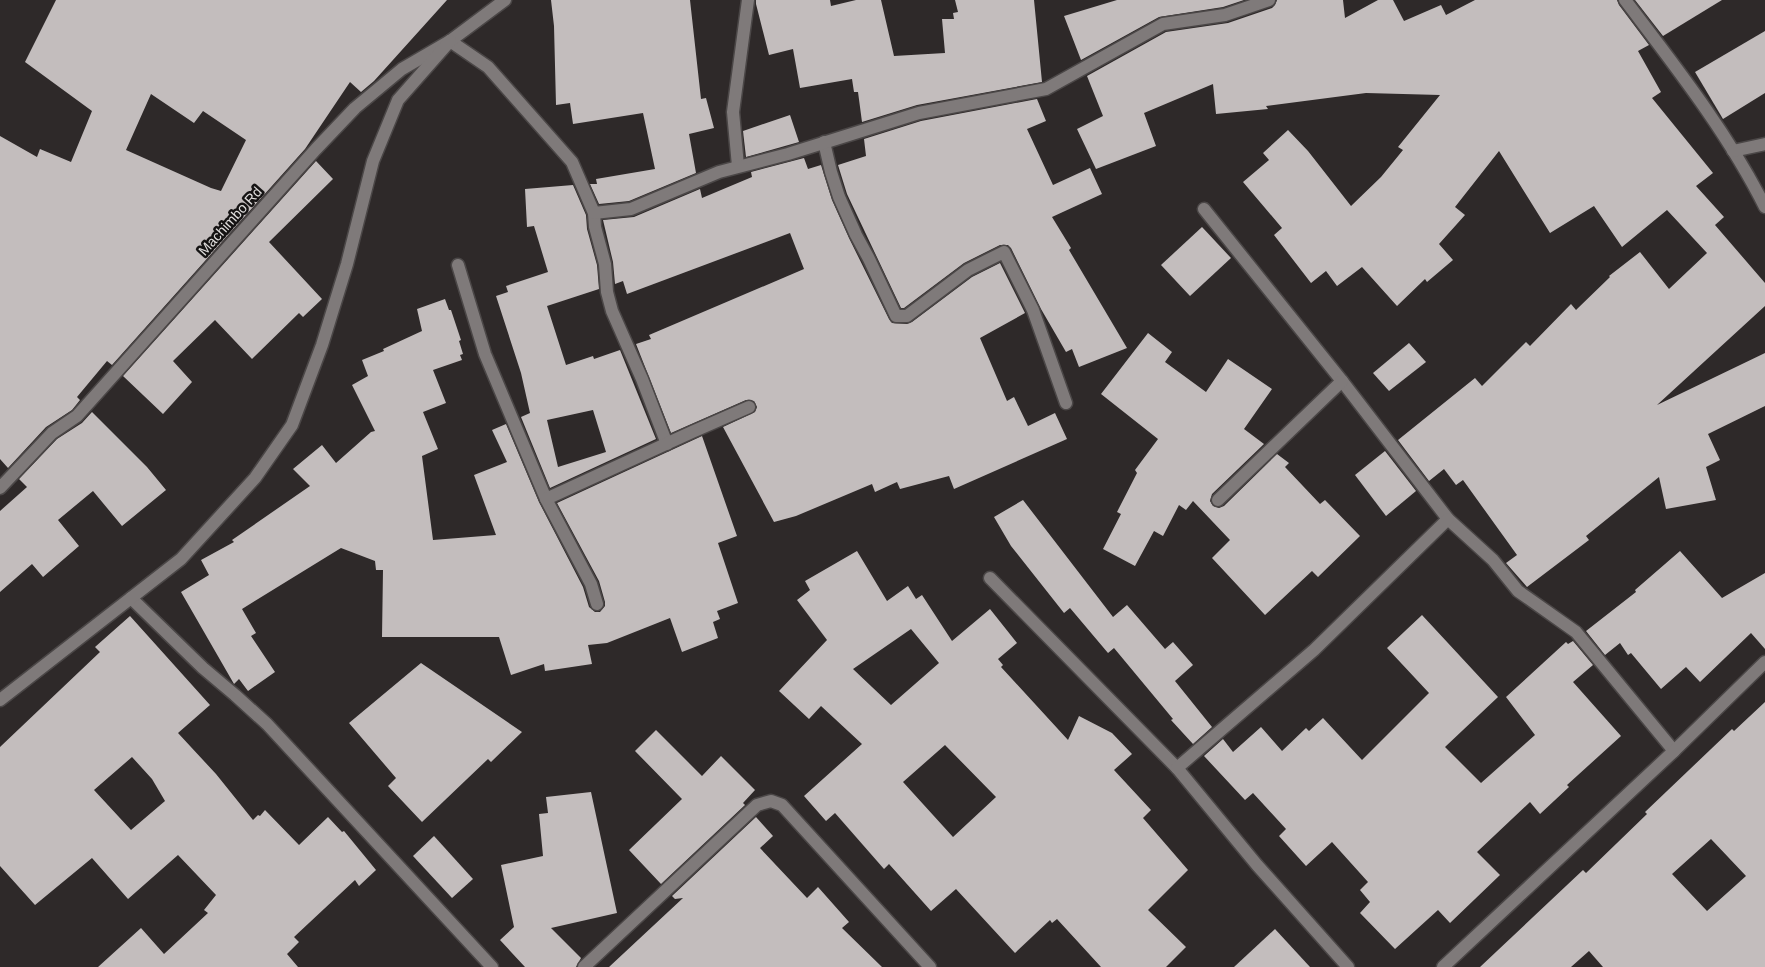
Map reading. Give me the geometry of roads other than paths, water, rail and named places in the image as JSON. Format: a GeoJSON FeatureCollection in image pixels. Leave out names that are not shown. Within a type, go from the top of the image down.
{"type":"FeatureCollection","features":[{"type":"Feature","properties":{"kind":"street","name":"Machimbo Rd"},"geometry":{"type":"LineString","coordinates":[[0,488],[52,433],[77,416],[355,108],[402,69],[450,41],[505,0]]}},
{"type":"Feature","properties":{"kind":"street"},"geometry":{"type":"LineString","coordinates":[[738,166],[733,112],[748,0]]}},
{"type":"Feature","properties":{"kind":"street"},"geometry":{"type":"LineString","coordinates":[[594,213],[631,209],[719,172],[788,154],[919,113],[1046,88],[1162,24],[1225,15],[1269,0]]}},
{"type":"Feature","properties":{"kind":"street"},"geometry":{"type":"LineString","coordinates":[[1625,0],[1688,83],[1733,151],[1765,207]]}},
{"type":"Feature","properties":{"kind":"street"},"geometry":{"type":"LineString","coordinates":[[0,700],[181,559],[255,478],[292,425],[322,345],[347,264],[373,161],[398,100],[450,41],[488,67],[572,162],[594,213],[595,227],[605,264],[607,292],[612,311],[642,379],[667,444]]}},
{"type":"Feature","properties":{"kind":"street"},"geometry":{"type":"LineString","coordinates":[[824,142],[830,172],[839,197],[896,316],[907,316],[968,270],[1004,252],[1033,310],[1066,402]]}},
{"type":"Feature","properties":{"kind":"street"},"geometry":{"type":"LineString","coordinates":[[1733,151],[1765,144]]}},
{"type":"Feature","properties":{"kind":"street"},"geometry":{"type":"LineString","coordinates":[[1204,209],[1342,381],[1448,519],[1493,560],[1518,591],[1576,632],[1674,751]]}},
{"type":"Feature","properties":{"kind":"street"},"geometry":{"type":"LineString","coordinates":[[458,264],[485,354],[546,500],[591,584],[597,604]]}},
{"type":"Feature","properties":{"kind":"street"},"geometry":{"type":"LineString","coordinates":[[1218,500],[1342,381]]}},
{"type":"Feature","properties":{"kind":"street"},"geometry":{"type":"LineString","coordinates":[[546,500],[749,408]]}},
{"type":"Feature","properties":{"kind":"street"},"geometry":{"type":"LineString","coordinates":[[1177,768],[1314,650],[1448,519]]}},
{"type":"Feature","properties":{"kind":"street"},"geometry":{"type":"LineString","coordinates":[[990,578],[1177,768],[1257,865],[1348,967]]}},
{"type":"Feature","properties":{"kind":"street"},"geometry":{"type":"LineString","coordinates":[[132,598],[203,668],[267,724],[487,965]]}},
{"type":"Feature","properties":{"kind":"street"},"geometry":{"type":"LineString","coordinates":[[1443,967],[1530,888],[1765,662]]}},
{"type":"Feature","properties":{"kind":"street"},"geometry":{"type":"LineString","coordinates":[[584,967],[757,805],[771,801],[782,806],[930,967]]}}]}
